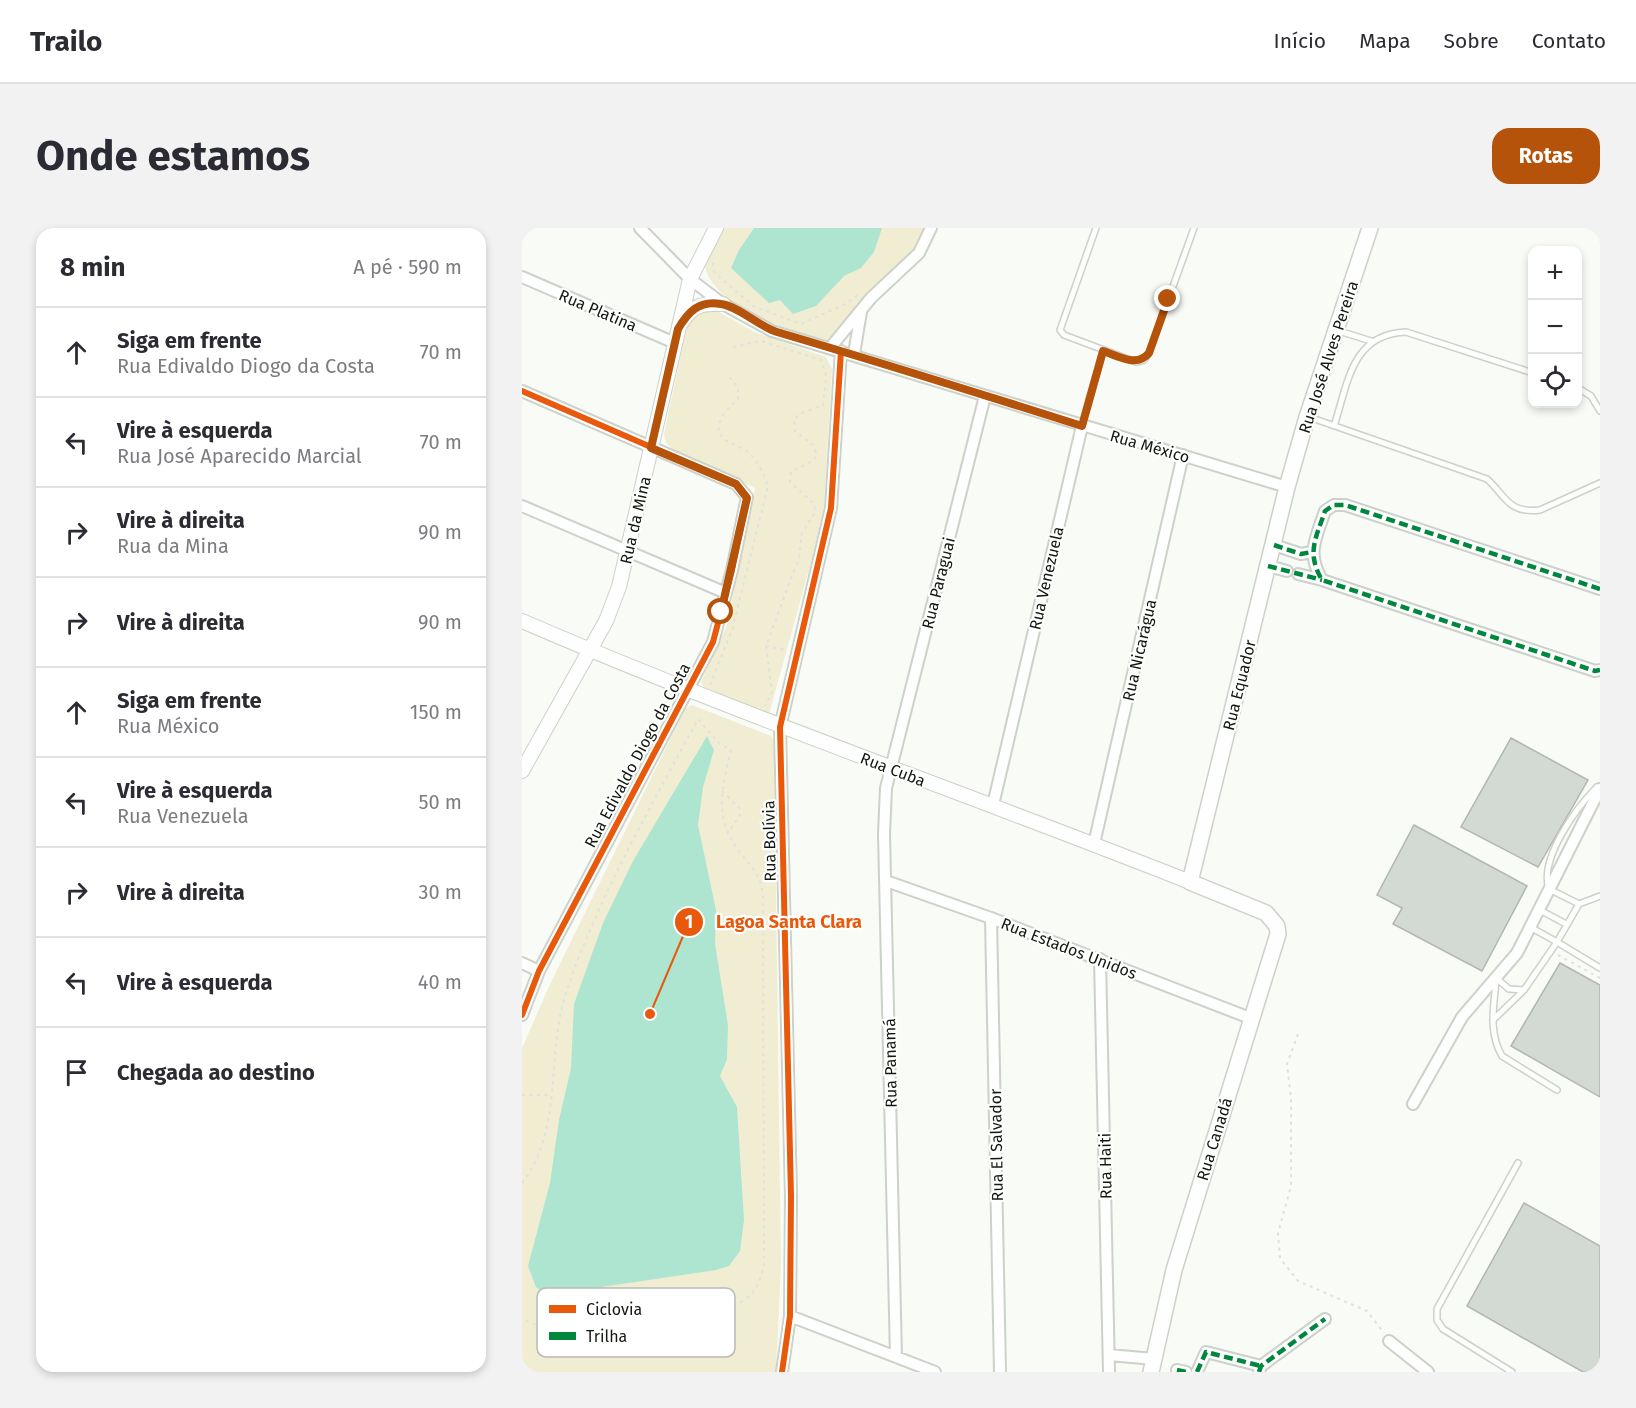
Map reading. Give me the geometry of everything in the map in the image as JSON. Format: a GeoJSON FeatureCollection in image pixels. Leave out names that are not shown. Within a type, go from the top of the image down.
{"type":"FeatureCollection","features":[{"type":"Feature","properties":{"kind":"main road","name":"Rua José Alves Pereira"},"geometry":{"type":"LineString","coordinates":[[1287,487],[1307,417],[1370,228]]}},
{"type":"Feature","properties":{"kind":"main road","name":"Rua Equador"},"geometry":{"type":"LineString","coordinates":[[1190,882],[1287,487]]}},
{"type":"Feature","properties":{"kind":"main road","name":"Rua Cuba"},"geometry":{"type":"LineString","coordinates":[[1190,882],[1266,913]]}},
{"type":"Feature","properties":{"kind":"main road","name":"Rua Canadá"},"geometry":{"type":"LineString","coordinates":[[1153,1365],[1174,1270],[1250,1017],[1278,934],[1277,926],[1266,913]]}},
{"type":"Feature","properties":{"kind":"street","name":"Rua México"},"geometry":{"type":"LineString","coordinates":[[640,228],[690,279],[723,304],[772,331],[1287,487]]}},
{"type":"Feature","properties":{"kind":"street","name":"Rua da Mina"},"geometry":{"type":"LineString","coordinates":[[522,771],[590,650],[619,587],[630,551],[690,279],[716,228]]}},
{"type":"Feature","properties":{"kind":"street"},"geometry":{"type":"LineString","coordinates":[[836,349],[861,309],[919,253],[931,228]]}},
{"type":"Feature","properties":{"kind":"street","name":"Rua Platina"},"geometry":{"type":"LineString","coordinates":[[522,278],[676,336]]}},
{"type":"Feature","properties":{"kind":"street"},"geometry":{"type":"LineString","coordinates":[[676,336],[687,315],[696,307],[706,303],[723,304]]}},
{"type":"Feature","properties":{"kind":"street"},"geometry":{"type":"LineString","coordinates":[[854,354],[861,309]]}},
{"type":"Feature","properties":{"kind":"street","name":"Rua Bolívia"},"geometry":{"type":"LineString","coordinates":[[782,1372],[790,1316],[791,1196],[780,727],[831,508],[836,349]]}},
{"type":"Feature","properties":{"kind":"street"},"geometry":{"type":"LineString","coordinates":[[522,391],[651,448]]}},
{"type":"Feature","properties":{"kind":"street","name":"Rua Paraguai"},"geometry":{"type":"LineString","coordinates":[[892,770],[985,396]]}},
{"type":"Feature","properties":{"kind":"street","name":"Rua Venezuela"},"geometry":{"type":"LineString","coordinates":[[993,805],[1082,426]]}},
{"type":"Feature","properties":{"kind":"street","name":"Rua Edivaldo Diogo da Costa"},"geometry":{"type":"LineString","coordinates":[[522,1015],[539,971],[713,642],[726,593],[747,498],[736,484],[651,448]]}},
{"type":"Feature","properties":{"kind":"street","name":"Rua Nicarágua"},"geometry":{"type":"LineString","coordinates":[[1094,844],[1184,455]]}},
{"type":"Feature","properties":{"kind":"street"},"geometry":{"type":"LineString","coordinates":[[1322,580],[1313,565],[1312,552],[1325,511],[1334,505],[1345,505],[1600,589]]}},
{"type":"Feature","properties":{"kind":"street"},"geometry":{"type":"LineString","coordinates":[[522,506],[726,593]]}},
{"type":"Feature","properties":{"kind":"street"},"geometry":{"type":"LineString","coordinates":[[1274,545],[1301,554],[1312,552]]}},
{"type":"Feature","properties":{"kind":"street"},"geometry":{"type":"LineString","coordinates":[[1268,566],[1322,580],[1595,671],[1600,670]]}},
{"type":"Feature","properties":{"kind":"street","name":"Rua Cuba"},"geometry":{"type":"LineString","coordinates":[[522,621],[780,727],[892,770],[993,805],[1190,882]]}},
{"type":"Feature","properties":{"kind":"street","name":"Rua Panamá"},"geometry":{"type":"LineString","coordinates":[[892,770],[886,788],[886,881],[897,1357]]}},
{"type":"Feature","properties":{"kind":"street"},"geometry":{"type":"LineString","coordinates":[[1413,1104],[1462,1017],[1479,994],[1517,953],[1600,789]]}},
{"type":"Feature","properties":{"kind":"street","name":"Rua Estados Unidos"},"geometry":{"type":"LineString","coordinates":[[886,881],[991,918],[1250,1017]]}},
{"type":"Feature","properties":{"kind":"street","name":"Rua El Salvador"},"geometry":{"type":"LineString","coordinates":[[991,918],[1000,1372]]}},
{"type":"Feature","properties":{"kind":"street","name":"Rua Haiti"},"geometry":{"type":"LineString","coordinates":[[1100,960],[1109,1372]]}},
{"type":"Feature","properties":{"kind":"street"},"geometry":{"type":"LineString","coordinates":[[522,963],[539,971]]}},
{"type":"Feature","properties":{"kind":"street"},"geometry":{"type":"LineString","coordinates":[[790,1316],[934,1372]]}},
{"type":"Feature","properties":{"kind":"street"},"geometry":{"type":"LineString","coordinates":[[1197,1372],[1206,1352],[1260,1369],[1325,1319]]}},
{"type":"Feature","properties":{"kind":"street"},"geometry":{"type":"LineString","coordinates":[[1389,1341],[1428,1372]]}},
{"type":"Feature","properties":{"kind":"street"},"geometry":{"type":"LineString","coordinates":[[1109,1355],[1153,1365]]}},
{"type":"Feature","properties":{"kind":"lane"},"geometry":{"type":"LineString","coordinates":[[1096,228],[1060,326],[1064,335],[1136,362],[1144,360],[1149,353],[1194,228]]}},
{"type":"Feature","properties":{"kind":"lane"},"geometry":{"type":"LineString","coordinates":[[1337,330],[1371,341]]}},
{"type":"Feature","properties":{"kind":"lane"},"geometry":{"type":"LineString","coordinates":[[1334,426],[1359,353],[1371,341],[1406,332],[1528,371]]}},
{"type":"Feature","properties":{"kind":"lane","name":"Rua Venezuela"},"geometry":{"type":"LineString","coordinates":[[1082,426],[1103,351]]}},
{"type":"Feature","properties":{"kind":"lane"},"geometry":{"type":"LineString","coordinates":[[1582,390],[1591,396],[1600,411]]}},
{"type":"Feature","properties":{"kind":"lane"},"geometry":{"type":"LineString","coordinates":[[1307,417],[1486,479],[1506,502],[1531,511],[1540,510],[1600,483]]}},
{"type":"Feature","properties":{"kind":"lane"},"geometry":{"type":"LineString","coordinates":[[1579,904],[1549,889],[1545,879],[1549,861],[1580,804],[1600,784]]}},
{"type":"Feature","properties":{"kind":"lane"},"geometry":{"type":"LineString","coordinates":[[1493,1020],[1524,990],[1557,942],[1579,904],[1600,896]]}},
{"type":"Feature","properties":{"kind":"lane"},"geometry":{"type":"LineString","coordinates":[[1539,909],[1566,924]]}},
{"type":"Feature","properties":{"kind":"lane"},"geometry":{"type":"LineString","coordinates":[[1530,927],[1600,968]]}},
{"type":"Feature","properties":{"kind":"lane"},"geometry":{"type":"LineString","coordinates":[[1496,978],[1509,988],[1524,990]]}},
{"type":"Feature","properties":{"kind":"lane"},"geometry":{"type":"LineString","coordinates":[[1496,978],[1493,1036],[1502,1056],[1557,1090]]}},
{"type":"Feature","properties":{"kind":"lane"},"geometry":{"type":"LineString","coordinates":[[1512,1372],[1443,1329],[1437,1320],[1437,1309],[1518,1162]]}},
{"type":"Feature","properties":{"kind":"path"},"geometry":{"type":"LineString","coordinates":[[712,259],[714,272],[753,306],[801,324],[845,304],[862,292]]}},
{"type":"Feature","properties":{"kind":"path"},"geometry":{"type":"LineString","coordinates":[[733,347],[761,341],[821,360],[826,376],[823,405],[799,414],[794,420],[795,431],[813,445],[817,454],[814,460],[791,472],[790,482],[812,502],[816,511],[802,533],[799,557],[766,646],[772,692],[767,705],[759,705]]}},
{"type":"Feature","properties":{"kind":"path"},"geometry":{"type":"LineString","coordinates":[[714,688],[710,681],[732,630],[768,486],[757,463],[747,452],[727,443],[721,434],[722,416],[738,399],[738,387],[727,374]]}},
{"type":"Feature","properties":{"kind":"path"},"geometry":{"type":"LineString","coordinates":[[766,646],[785,650]]}},
{"type":"Feature","properties":{"kind":"path"},"geometry":{"type":"LineString","coordinates":[[522,1183],[539,1153],[552,1095],[566,992],[598,912],[698,719],[720,744],[731,750],[722,791],[721,811],[727,834],[759,873],[763,894],[764,1265],[759,1284],[747,1300],[735,1305]]}},
{"type":"Feature","properties":{"kind":"path"},"geometry":{"type":"LineString","coordinates":[[722,791],[740,809]]}},
{"type":"Feature","properties":{"kind":"path"},"geometry":{"type":"LineString","coordinates":[[727,834],[740,815],[742,804]]}},
{"type":"Feature","properties":{"kind":"path"},"geometry":{"type":"LineString","coordinates":[[1551,951],[1600,978]]}},
{"type":"Feature","properties":{"kind":"path"},"geometry":{"type":"LineString","coordinates":[[1298,1034],[1287,1064],[1291,1099],[1291,1186],[1278,1233],[1280,1258],[1298,1281],[1367,1311],[1389,1341]]}},
{"type":"Feature","properties":{"kind":"path"},"geometry":{"type":"LineString","coordinates":[[522,1095],[552,1095]]}},
{"type":"Feature","properties":{"kind":"path"},"geometry":{"type":"LineString","coordinates":[[522,1318],[537,1325]]}},
{"type":"Feature","properties":{"kind":"shaded area"},"geometry":{"type":"Polygon","coordinates":[[[724,228],[927,228],[915,253],[874,286],[828,342],[759,318],[742,309],[718,289],[711,281],[705,264],[709,248],[724,228]]]}},
{"type":"Feature","properties":{"kind":"shaded area"},"geometry":{"type":"Polygon","coordinates":[[[754,228],[882,228],[874,252],[861,268],[844,276],[816,306],[793,314],[780,300],[769,303],[731,268],[739,250],[754,228]]]}},
{"type":"Feature","properties":{"kind":"shaded area"},"geometry":{"type":"Polygon","coordinates":[[[714,309],[754,332],[826,357],[832,369],[824,506],[813,555],[769,714],[706,691],[701,682],[727,625],[755,488],[674,450],[666,443],[664,434],[688,322],[693,314],[714,309]]]}},
{"type":"Feature","properties":{"kind":"shaded area"},"geometry":{"type":"Polygon","coordinates":[[[692,705],[771,736],[774,741],[781,1266],[776,1372],[522,1372],[522,1048],[551,982],[685,709],[692,705]]]}},
{"type":"Feature","properties":{"kind":"shaded area"},"geometry":{"type":"Polygon","coordinates":[[[707,736],[714,750],[703,787],[698,825],[716,910],[715,944],[728,1025],[727,1059],[720,1076],[737,1107],[744,1220],[740,1251],[729,1266],[716,1270],[595,1288],[538,1288],[528,1266],[550,1183],[559,1120],[571,1068],[574,1004],[603,923],[633,861],[707,736]]]}},
{"type":"Feature","properties":{"kind":"building"},"geometry":{"type":"Polygon","coordinates":[[[1511,738],[1588,780],[1538,867],[1461,827],[1511,738]]]}},
{"type":"Feature","properties":{"kind":"building"},"geometry":{"type":"Polygon","coordinates":[[[1414,825],[1527,886],[1482,971],[1393,924],[1402,908],[1377,895],[1414,825]]]}},
{"type":"Feature","properties":{"kind":"building"},"geometry":{"type":"Polygon","coordinates":[[[1560,963],[1600,985],[1600,1097],[1511,1046],[1560,963]]]}},
{"type":"Feature","properties":{"kind":"building"},"geometry":{"type":"Polygon","coordinates":[[[1524,1203],[1600,1246],[1600,1372],[1583,1372],[1467,1306],[1524,1203]]]}},
{"type":"Feature","properties":{"kind":"marked path"},"geometry":{"type":"LineString","coordinates":[[1600,589],[1345,505],[1334,505],[1325,511],[1314,546],[1314,562],[1322,580],[1595,671],[1600,670]]}},
{"type":"Feature","properties":{"kind":"marked path"},"geometry":{"type":"LineString","coordinates":[[1274,545],[1301,554],[1312,552]]}},
{"type":"Feature","properties":{"kind":"marked path"},"geometry":{"type":"LineString","coordinates":[[1268,566],[1322,580]]}},
{"type":"Feature","properties":{"kind":"marked path"},"geometry":{"type":"LineString","coordinates":[[1259,1372],[1261,1366],[1325,1319]]}},
{"type":"Feature","properties":{"kind":"marked path"},"geometry":{"type":"LineString","coordinates":[[1197,1372],[1206,1352],[1261,1366]]}},
{"type":"Feature","properties":{"kind":"marked path"},"geometry":{"type":"LineString","coordinates":[[1177,1370],[1186,1372]]}},
{"type":"Feature","properties":{"kind":"cycle path"},"geometry":{"type":"LineString","coordinates":[[782,1372],[790,1316],[791,1196],[780,727],[831,508],[841,351]]}},
{"type":"Feature","properties":{"kind":"cycle path"},"geometry":{"type":"LineString","coordinates":[[522,391],[736,484],[747,497],[732,570],[713,642],[539,971],[522,1015]]}},
{"type":"Feature","properties":{"kind":"place","name":"Lagoa Santa Clara"},"geometry":{"type":"Point","coordinates":[650,1014]}},
{"type":"Feature","properties":{"kind":"route"},"geometry":{"type":"LineString","coordinates":[[721,612],[747,498],[736,484],[651,448],[678,329],[687,315],[696,307],[706,303],[723,304],[772,331],[854,354],[1082,426],[1103,351],[1136,362],[1144,360],[1149,353],[1168,299]]}}]}
